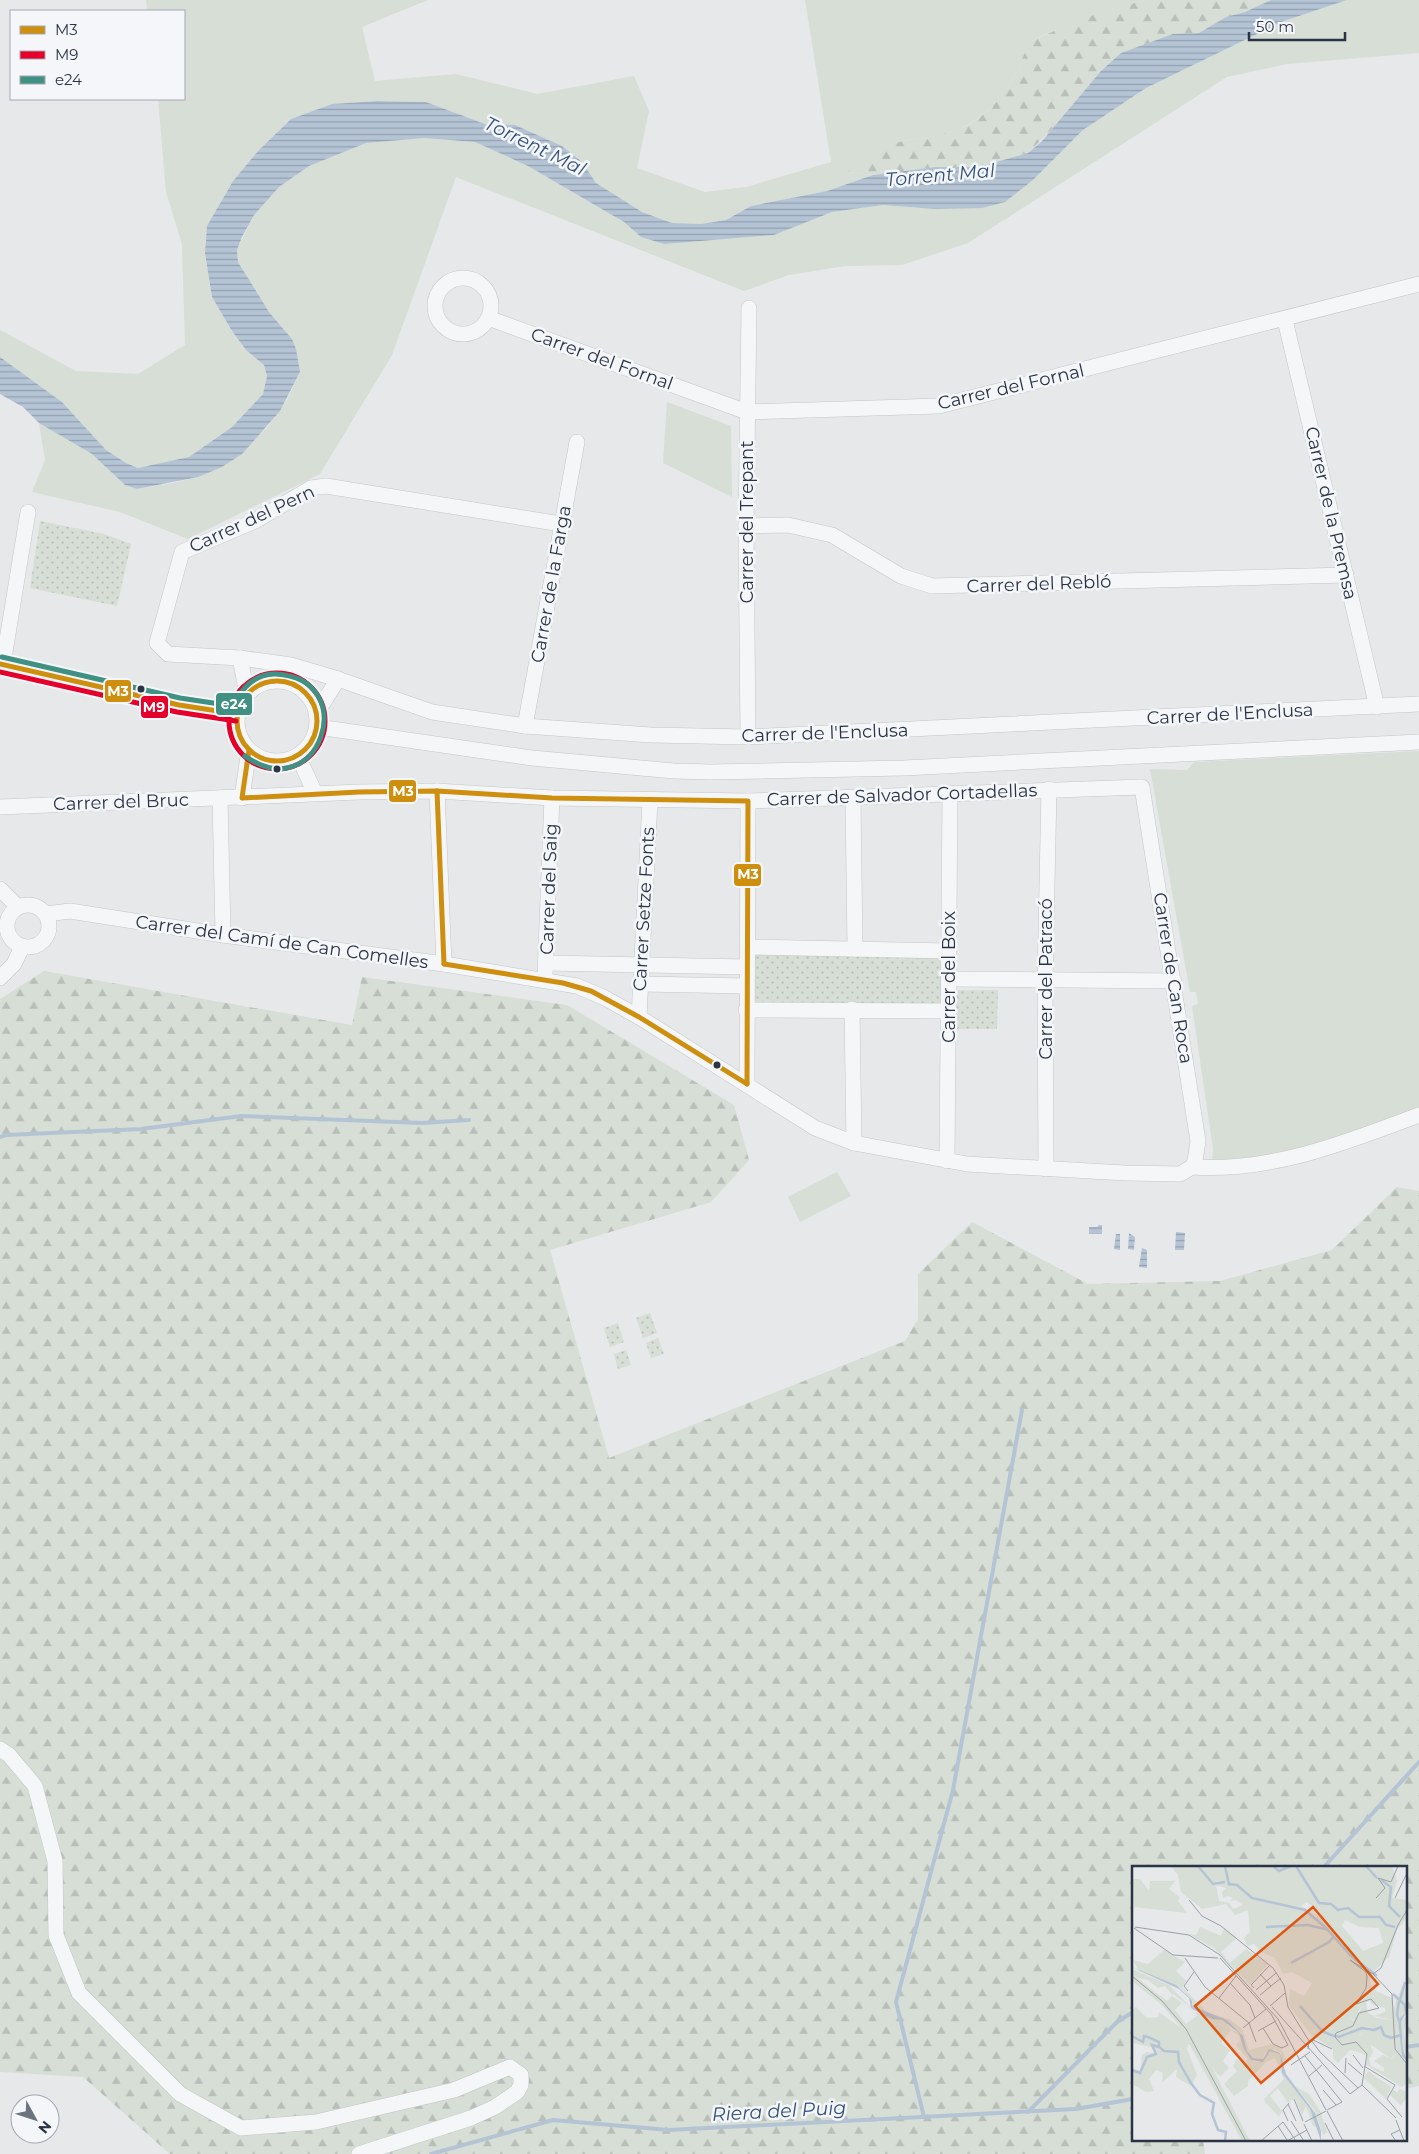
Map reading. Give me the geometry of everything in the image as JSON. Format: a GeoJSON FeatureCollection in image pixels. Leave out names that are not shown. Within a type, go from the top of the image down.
{"type":"FeatureCollection","features":[{"type":"Feature","properties":{"kind":"street","name":"Carrer del Fornal"},"geometry":{"type":"LineString","coordinates":[[488,318],[747,412],[939,406],[1285,320],[1419,284]]}},
{"type":"Feature","properties":{"kind":"street","name":"Carrer del Trepant"},"geometry":{"type":"LineString","coordinates":[[748,737],[746,526],[749,308]]}},
{"type":"Feature","properties":{"kind":"street","name":"Carrer de la Premsa"},"geometry":{"type":"LineString","coordinates":[[1285,320],[1377,707]]}},
{"type":"Feature","properties":{"kind":"street","name":"Carrer de la Farga"},"geometry":{"type":"LineString","coordinates":[[525,726],[577,442]]}},
{"type":"Feature","properties":{"kind":"street","name":"Carrer del Pern"},"geometry":{"type":"LineString","coordinates":[[240,658],[168,654],[157,643],[182,552],[255,521],[311,488],[326,486],[561,524]]}},
{"type":"Feature","properties":{"kind":"street"},"geometry":{"type":"LineString","coordinates":[[28,512],[2,664],[179,705],[237,714]]}},
{"type":"Feature","properties":{"kind":"street","name":"Carrer del Rebló"},"geometry":{"type":"LineString","coordinates":[[746,526],[788,525],[832,535],[869,555],[901,576],[932,586],[1346,575]]}},
{"type":"Feature","properties":{"kind":"street"},"geometry":{"type":"LineString","coordinates":[[240,658],[247,694]]}},
{"type":"Feature","properties":{"kind":"street","name":"Carrer de l'Enclusa"},"geometry":{"type":"LineString","coordinates":[[240,658],[291,665],[338,678],[432,712],[525,726],[651,736],[748,737],[1419,704]]}},
{"type":"Feature","properties":{"kind":"street"},"geometry":{"type":"LineString","coordinates":[[316,709],[323,703],[338,678]]}},
{"type":"Feature","properties":{"kind":"street"},"geometry":{"type":"LineString","coordinates":[[268,682],[292,683],[307,694],[316,709],[318,727],[308,749],[298,756],[278,762],[267,761],[249,750],[241,740],[237,728],[237,714],[247,694],[257,686],[268,682]]}},
{"type":"Feature","properties":{"kind":"street"},"geometry":{"type":"LineString","coordinates":[[318,727],[532,758],[674,771],[726,772],[904,768],[1419,742]]}},
{"type":"Feature","properties":{"kind":"street"},"geometry":{"type":"LineString","coordinates":[[242,798],[249,750]]}},
{"type":"Feature","properties":{"kind":"street"},"geometry":{"type":"LineString","coordinates":[[298,756],[315,793]]}},
{"type":"Feature","properties":{"kind":"street","name":"Carrer de Salvador Cortadellas"},"geometry":{"type":"LineString","coordinates":[[242,798],[315,793],[438,791],[552,798],[748,802],[1142,787]]}},
{"type":"Feature","properties":{"kind":"street","name":"Carrer de Can Roca"},"geometry":{"type":"LineString","coordinates":[[1142,787],[1198,1141],[1198,1153],[1192,1167]]}},
{"type":"Feature","properties":{"kind":"street","name":"Carrer del Patracó"},"geometry":{"type":"LineString","coordinates":[[1046,1169],[1045,981],[1049,790]]}},
{"type":"Feature","properties":{"kind":"street"},"geometry":{"type":"LineString","coordinates":[[438,791],[444,964]]}},
{"type":"Feature","properties":{"kind":"street","name":"Carrer del Boix"},"geometry":{"type":"LineString","coordinates":[[947,1161],[950,793]]}},
{"type":"Feature","properties":{"kind":"street"},"geometry":{"type":"LineString","coordinates":[[220,798],[223,935]]}},
{"type":"Feature","properties":{"kind":"street","name":"Carrer del Bruc"},"geometry":{"type":"LineString","coordinates":[[0,807],[242,798]]}},
{"type":"Feature","properties":{"kind":"street","name":"Carrer del Saig"},"geometry":{"type":"LineString","coordinates":[[545,980],[552,798]]}},
{"type":"Feature","properties":{"kind":"street"},"geometry":{"type":"LineString","coordinates":[[853,798],[855,949]]}},
{"type":"Feature","properties":{"kind":"street","name":"Carrer Setze Fonts"},"geometry":{"type":"LineString","coordinates":[[639,1017],[650,801]]}},
{"type":"Feature","properties":{"kind":"street"},"geometry":{"type":"LineString","coordinates":[[748,802],[746,1010],[748,1084]]}},
{"type":"Feature","properties":{"kind":"street"},"geometry":{"type":"LineString","coordinates":[[0,890],[18,907]]}},
{"type":"Feature","properties":{"kind":"street"},"geometry":{"type":"LineString","coordinates":[[33,905],[46,914],[49,926],[45,939],[34,946],[22,946],[13,942],[4,932],[8,918],[18,907],[33,905]]}},
{"type":"Feature","properties":{"kind":"street","name":"Carrer del Camí de Can Comelles"},"geometry":{"type":"LineString","coordinates":[[46,914],[70,911],[223,935],[444,964],[563,983],[591,991],[639,1017],[815,1128],[854,1143],[947,1161],[1046,1169],[1180,1174],[1192,1167],[1226,1168],[1290,1158],[1365,1135],[1419,1115]]}},
{"type":"Feature","properties":{"kind":"street"},"geometry":{"type":"LineString","coordinates":[[0,978],[14,964],[22,946]]}},
{"type":"Feature","properties":{"kind":"street"},"geometry":{"type":"LineString","coordinates":[[748,947],[949,950]]}},
{"type":"Feature","properties":{"kind":"street"},"geometry":{"type":"LineString","coordinates":[[546,963],[747,967]]}},
{"type":"Feature","properties":{"kind":"street"},"geometry":{"type":"LineString","coordinates":[[949,979],[1174,981]]}},
{"type":"Feature","properties":{"kind":"street"},"geometry":{"type":"LineString","coordinates":[[641,984],[747,986]]}},
{"type":"Feature","properties":{"kind":"street"},"geometry":{"type":"LineString","coordinates":[[746,1010],[949,1010]]}},
{"type":"Feature","properties":{"kind":"street"},"geometry":{"type":"LineString","coordinates":[[852,1010],[854,1143]]}},
{"type":"Feature","properties":{"kind":"street"},"geometry":{"type":"LineString","coordinates":[[0,1749],[9,1755],[35,1786],[55,1861],[56,1935],[79,1993],[180,2094],[241,2128],[316,2122],[454,2090],[510,2067],[521,2075],[521,2085],[517,2092],[495,2107],[471,2118],[360,2154]]}},
{"type":"Feature","properties":{"kind":"green space"},"geometry":{"type":"Polygon","coordinates":[[[146,0],[428,0],[362,27],[375,81],[456,74],[537,94],[634,76],[649,111],[637,168],[705,192],[746,187],[831,162],[805,0],[1145,0],[1089,17],[1037,38],[1026,51],[1017,72],[1002,95],[977,119],[952,132],[899,142],[885,147],[866,158],[848,172],[873,175],[827,191],[751,206],[726,220],[701,224],[672,223],[642,212],[616,198],[596,183],[582,162],[562,146],[515,125],[485,124],[426,102],[377,101],[332,104],[291,119],[258,151],[233,181],[207,226],[205,253],[212,297],[232,331],[246,350],[264,365],[267,376],[263,394],[232,427],[189,457],[139,468],[126,463],[106,450],[62,402],[0,357],[0,330],[76,371],[138,374],[185,345],[182,244],[166,192],[158,100],[185,100],[185,10],[147,10],[146,0]]]}},
{"type":"Feature","properties":{"kind":"green space"},"geometry":{"type":"Polygon","coordinates":[[[1145,0],[1271,0],[1245,12],[1226,17],[1199,33],[1173,34],[1068,113],[1028,153],[979,167],[935,167],[873,175],[847,172],[865,158],[885,147],[899,142],[945,134],[972,123],[986,113],[1003,94],[1017,72],[1028,48],[1038,38],[1088,17],[1145,0]]]}},
{"type":"Feature","properties":{"kind":"green space"},"geometry":{"type":"Polygon","coordinates":[[[1347,0],[1419,0],[1419,53],[1287,64],[1227,77],[968,243],[902,265],[845,266],[789,275],[744,291],[456,177],[392,355],[320,474],[188,539],[120,512],[32,492],[45,460],[39,423],[92,454],[125,485],[137,489],[198,477],[266,429],[287,400],[300,372],[285,330],[269,312],[238,262],[237,250],[254,215],[278,187],[309,166],[366,143],[424,138],[475,142],[528,166],[624,222],[641,237],[714,240],[774,235],[832,212],[883,205],[934,209],[1033,180],[1083,130],[1146,88],[1284,21],[1347,0]]]}},
{"type":"Feature","properties":{"kind":"green space"},"geometry":{"type":"Polygon","coordinates":[[[667,402],[731,426],[732,497],[663,463],[667,402]]]}},
{"type":"Feature","properties":{"kind":"green space"},"geometry":{"type":"Polygon","coordinates":[[[40,521],[104,534],[131,544],[117,606],[30,588],[40,521]]]}},
{"type":"Feature","properties":{"kind":"green space"},"geometry":{"type":"Polygon","coordinates":[[[1419,751],[1419,1111],[1271,1158],[1212,1160],[1213,1149],[1192,1006],[1198,1004],[1196,992],[1190,992],[1150,769],[1187,770],[1194,762],[1419,751]]]}},
{"type":"Feature","properties":{"kind":"green space"},"geometry":{"type":"Polygon","coordinates":[[[748,947],[949,951],[949,1011],[746,1010],[748,947]]]}},
{"type":"Feature","properties":{"kind":"green space"},"geometry":{"type":"Polygon","coordinates":[[[44,971],[352,1025],[362,977],[567,1005],[734,1105],[749,1160],[711,1202],[550,1250],[609,1458],[905,1341],[918,1319],[918,1274],[972,1222],[1088,1284],[1220,1281],[1332,1250],[1397,1187],[1419,1191],[1419,2086],[1406,2089],[1406,1866],[1132,1866],[1132,2142],[1203,2142],[1205,2154],[170,2154],[83,2077],[0,2072],[0,999],[44,971]]]}},
{"type":"Feature","properties":{"kind":"green space"},"geometry":{"type":"Polygon","coordinates":[[[956,990],[998,990],[997,1029],[955,1029],[956,990]]]}},
{"type":"Feature","properties":{"kind":"green space"},"geometry":{"type":"Polygon","coordinates":[[[837,1172],[851,1196],[800,1222],[788,1197],[837,1172]]]}},
{"type":"Feature","properties":{"kind":"green space"},"geometry":{"type":"Polygon","coordinates":[[[650,1313],[657,1333],[643,1338],[636,1318],[650,1313]]]}},
{"type":"Feature","properties":{"kind":"green space"},"geometry":{"type":"Polygon","coordinates":[[[618,1323],[624,1342],[610,1347],[604,1328],[618,1323]]]}},
{"type":"Feature","properties":{"kind":"green space"},"geometry":{"type":"Polygon","coordinates":[[[658,1338],[664,1354],[651,1358],[646,1343],[658,1338]]]}},
{"type":"Feature","properties":{"kind":"green space"},"geometry":{"type":"Polygon","coordinates":[[[626,1350],[631,1365],[618,1369],[614,1354],[626,1350]]]}},
{"type":"Feature","properties":{"kind":"water","name":"Torrent Mal"},"geometry":{"type":"Polygon","coordinates":[[[1271,0],[1347,0],[1284,21],[1146,88],[1083,130],[1033,180],[1005,202],[982,208],[934,209],[883,205],[832,212],[774,235],[664,244],[641,237],[624,222],[528,166],[475,142],[424,138],[366,143],[309,166],[279,187],[254,215],[237,250],[238,262],[269,312],[292,339],[296,349],[300,372],[280,411],[242,454],[222,467],[198,477],[137,489],[125,485],[92,454],[39,423],[23,407],[0,394],[0,357],[62,402],[106,450],[126,463],[138,468],[189,457],[232,427],[263,394],[267,376],[264,365],[246,350],[232,331],[212,297],[205,253],[207,226],[233,181],[258,151],[291,119],[332,104],[377,101],[426,102],[485,124],[515,125],[562,146],[582,162],[596,183],[642,212],[672,223],[701,224],[726,220],[751,206],[827,191],[873,175],[935,167],[979,167],[1028,153],[1042,141],[1101,71],[1121,53],[1173,34],[1199,33],[1226,17],[1245,12],[1271,0]]]}},
{"type":"Feature","properties":{"kind":"water"},"geometry":{"type":"Polygon","coordinates":[[[1102,1225],[1102,1234],[1089,1234],[1089,1227],[1097,1227],[1102,1225]]]}},
{"type":"Feature","properties":{"kind":"water"},"geometry":{"type":"Polygon","coordinates":[[[1176,1232],[1185,1233],[1184,1250],[1175,1250],[1176,1232]]]}},
{"type":"Feature","properties":{"kind":"water"},"geometry":{"type":"Polygon","coordinates":[[[1129,1233],[1135,1237],[1134,1250],[1128,1249],[1129,1233]]]}},
{"type":"Feature","properties":{"kind":"water"},"geometry":{"type":"Polygon","coordinates":[[[1116,1234],[1120,1234],[1120,1250],[1114,1249],[1116,1234]]]}},
{"type":"Feature","properties":{"kind":"water"},"geometry":{"type":"Polygon","coordinates":[[[1142,1248],[1147,1250],[1147,1268],[1139,1267],[1142,1248]]]}},
{"type":"Feature","properties":{"kind":"waterway"},"geometry":{"type":"LineString","coordinates":[[0,1137],[6,1135],[141,1129],[241,1116],[422,1123],[469,1120]]}},
{"type":"Feature","properties":{"kind":"waterway"},"geometry":{"type":"LineString","coordinates":[[924,2117],[896,2002],[953,1790],[1022,1410]]}},
{"type":"Feature","properties":{"kind":"waterway"},"geometry":{"type":"LineString","coordinates":[[1325,1866],[1419,1762]]}},
{"type":"Feature","properties":{"kind":"waterway"},"geometry":{"type":"LineString","coordinates":[[1028,2112],[1117,2022],[1132,2013]]}},
{"type":"Feature","properties":{"kind":"waterway","name":"Riera del Puig"},"geometry":{"type":"LineString","coordinates":[[1406,2047],[1419,2045]]}},
{"type":"Feature","properties":{"kind":"waterway","name":"Riera del Puig"},"geometry":{"type":"LineString","coordinates":[[431,2154],[553,2120],[669,2130],[1076,2109],[1132,2099]]}},
{"type":"Feature","properties":{"kind":"transit line","name":"e24"},"geometry":{"type":"LineString","coordinates":[[2,657],[180,698],[233,706],[245,688],[255,679],[262,676],[276,674],[303,681],[318,696],[324,716],[321,737],[310,755],[293,766],[271,768],[245,756]]}},
{"type":"Feature","properties":{"kind":"transit line","name":"M3"},"geometry":{"type":"LineString","coordinates":[[0,664],[179,705],[237,714]]}},
{"type":"Feature","properties":{"kind":"transit line","name":"M9"},"geometry":{"type":"LineString","coordinates":[[0,672],[177,712],[236,721]]}},
{"type":"Feature","properties":{"kind":"transit line","name":"M9"},"geometry":{"type":"LineString","coordinates":[[277,673],[295,677],[311,687],[321,703],[325,721],[321,739],[311,755],[295,765],[277,769],[259,765],[243,755],[233,739],[229,721],[233,703],[243,687],[259,677],[277,673]]}},
{"type":"Feature","properties":{"kind":"transit line","name":"M3"},"geometry":{"type":"LineString","coordinates":[[269,681],[285,681],[306,692],[317,713],[317,721],[317,729],[306,750],[285,761],[269,761],[255,755],[243,743],[237,729],[237,713],[243,699],[255,687],[269,681]]}},
{"type":"Feature","properties":{"kind":"transit line","name":"M3"},"geometry":{"type":"LineString","coordinates":[[249,750],[242,798],[359,792],[437,791],[552,798],[748,801],[747,1084]]}},
{"type":"Feature","properties":{"kind":"transit line","name":"M3"},"geometry":{"type":"LineString","coordinates":[[437,791],[444,964]]}},
{"type":"Feature","properties":{"kind":"transit line","name":"M3"},"geometry":{"type":"LineString","coordinates":[[444,964],[563,983],[591,991],[639,1017],[747,1084]]}}]}
